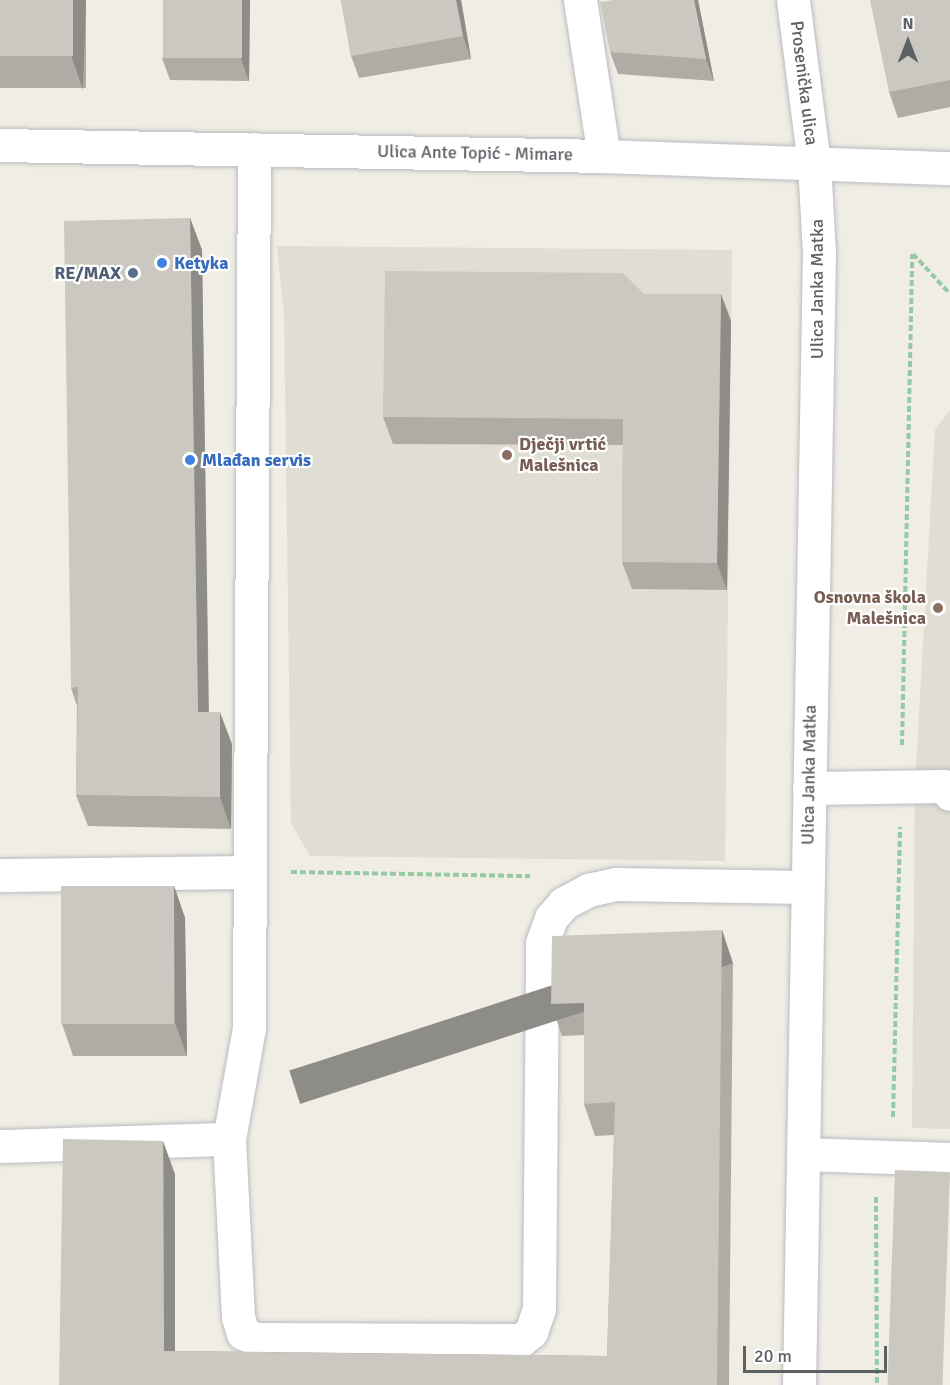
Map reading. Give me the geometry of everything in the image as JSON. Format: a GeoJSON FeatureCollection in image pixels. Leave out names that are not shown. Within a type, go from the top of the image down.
{"type":"FeatureCollection","features":[{"type":"Feature","properties":{"kind":"street"},"geometry":{"type":"LineString","coordinates":[[580,0],[604,156]]}},
{"type":"Feature","properties":{"kind":"street","name":"Prosenička ulica"},"geometry":{"type":"LineString","coordinates":[[793,0],[814,165]]}},
{"type":"Feature","properties":{"kind":"street","name":"Ulica Ante Topić - Mimare"},"geometry":{"type":"LineString","coordinates":[[0,145],[604,156],[950,168]]}},
{"type":"Feature","properties":{"kind":"street"},"geometry":{"type":"LineString","coordinates":[[254,149],[249,1028],[229,1139],[238,1317],[243,1333],[255,1339],[521,1340],[531,1332],[539,1309],[542,943],[550,918],[564,903],[588,890],[616,884],[807,887]]}},
{"type":"Feature","properties":{"kind":"street","name":"Ulica Janka Matka"},"geometry":{"type":"LineString","coordinates":[[799,1385],[819,252],[814,165]]}},
{"type":"Feature","properties":{"kind":"street"},"geometry":{"type":"LineString","coordinates":[[809,788],[944,786],[950,794]]}},
{"type":"Feature","properties":{"kind":"street"},"geometry":{"type":"LineString","coordinates":[[0,875],[250,872]]}},
{"type":"Feature","properties":{"kind":"street"},"geometry":{"type":"LineString","coordinates":[[0,1146],[229,1139]]}},
{"type":"Feature","properties":{"kind":"street"},"geometry":{"type":"LineString","coordinates":[[803,1154],[950,1159]]}},
{"type":"Feature","properties":{"kind":"path"},"geometry":{"type":"LineString","coordinates":[[878,1385],[884,1157],[901,786],[912,254],[950,294]]}},
{"type":"Feature","properties":{"kind":"path"},"geometry":{"type":"LineString","coordinates":[[250,872],[552,877],[588,890]]}},
{"type":"Feature","properties":{"kind":"shaded area","name":"Dječji vrtić Malešnica"},"geometry":{"type":"Polygon","coordinates":[[[277,246],[732,250],[725,861],[310,856],[291,823],[284,315],[277,246]]]}},
{"type":"Feature","properties":{"kind":"shaded area","name":"Osnovna škola Malešnica"},"geometry":{"type":"Polygon","coordinates":[[[950,410],[950,1129],[912,1128],[915,786],[935,430],[950,410]]]}},
{"type":"Feature","properties":{"kind":"building"},"geometry":{"type":"Polygon","coordinates":[[[0,0],[73,0],[73,56],[0,56],[0,0]]]}},
{"type":"Feature","properties":{"kind":"building"},"geometry":{"type":"Polygon","coordinates":[[[163,0],[242,0],[242,58],[163,58],[163,0]]]}},
{"type":"Feature","properties":{"kind":"building"},"geometry":{"type":"Polygon","coordinates":[[[341,0],[456,0],[463,36],[351,56],[341,0]]]}},
{"type":"Feature","properties":{"kind":"building"},"geometry":{"type":"Polygon","coordinates":[[[694,0],[706,59],[610,52],[600,2],[694,0]]]}},
{"type":"Feature","properties":{"kind":"building"},"geometry":{"type":"Polygon","coordinates":[[[870,0],[950,0],[950,80],[889,92],[870,0]]]}},
{"type":"Feature","properties":{"kind":"building"},"geometry":{"type":"Polygon","coordinates":[[[190,218],[198,712],[220,712],[220,797],[76,795],[78,687],[71,688],[64,221],[190,218]]]}},
{"type":"Feature","properties":{"kind":"building"},"geometry":{"type":"Polygon","coordinates":[[[385,271],[623,273],[644,294],[721,294],[717,563],[622,562],[623,419],[383,417],[385,271]]]}},
{"type":"Feature","properties":{"kind":"building"},"geometry":{"type":"Polygon","coordinates":[[[61,886],[174,886],[174,1024],[61,1024],[61,886]]]}},
{"type":"Feature","properties":{"kind":"building"},"geometry":{"type":"Polygon","coordinates":[[[722,930],[717,1385],[59,1385],[63,1139],[163,1141],[164,1351],[607,1356],[615,1102],[584,1104],[584,1003],[551,1004],[552,936],[722,930]]]}},
{"type":"Feature","properties":{"kind":"building"},"geometry":{"type":"Polygon","coordinates":[[[895,1170],[950,1172],[943,1385],[887,1385],[895,1170]]]}},
{"type":"Feature","properties":{"kind":"place","name":"Ketyka"},"geometry":{"type":"Point","coordinates":[162,263]}},
{"type":"Feature","properties":{"kind":"place","name":"RE/MAX"},"geometry":{"type":"Point","coordinates":[133,273]}},
{"type":"Feature","properties":{"kind":"place","name":"Dječji vrtić Malešnica"},"geometry":{"type":"Point","coordinates":[507,455]}},
{"type":"Feature","properties":{"kind":"place","name":"Mlađan servis"},"geometry":{"type":"Point","coordinates":[190,460]}},
{"type":"Feature","properties":{"kind":"place","name":"Osnovna škola Malešnica"},"geometry":{"type":"Point","coordinates":[938,608]}}]}
